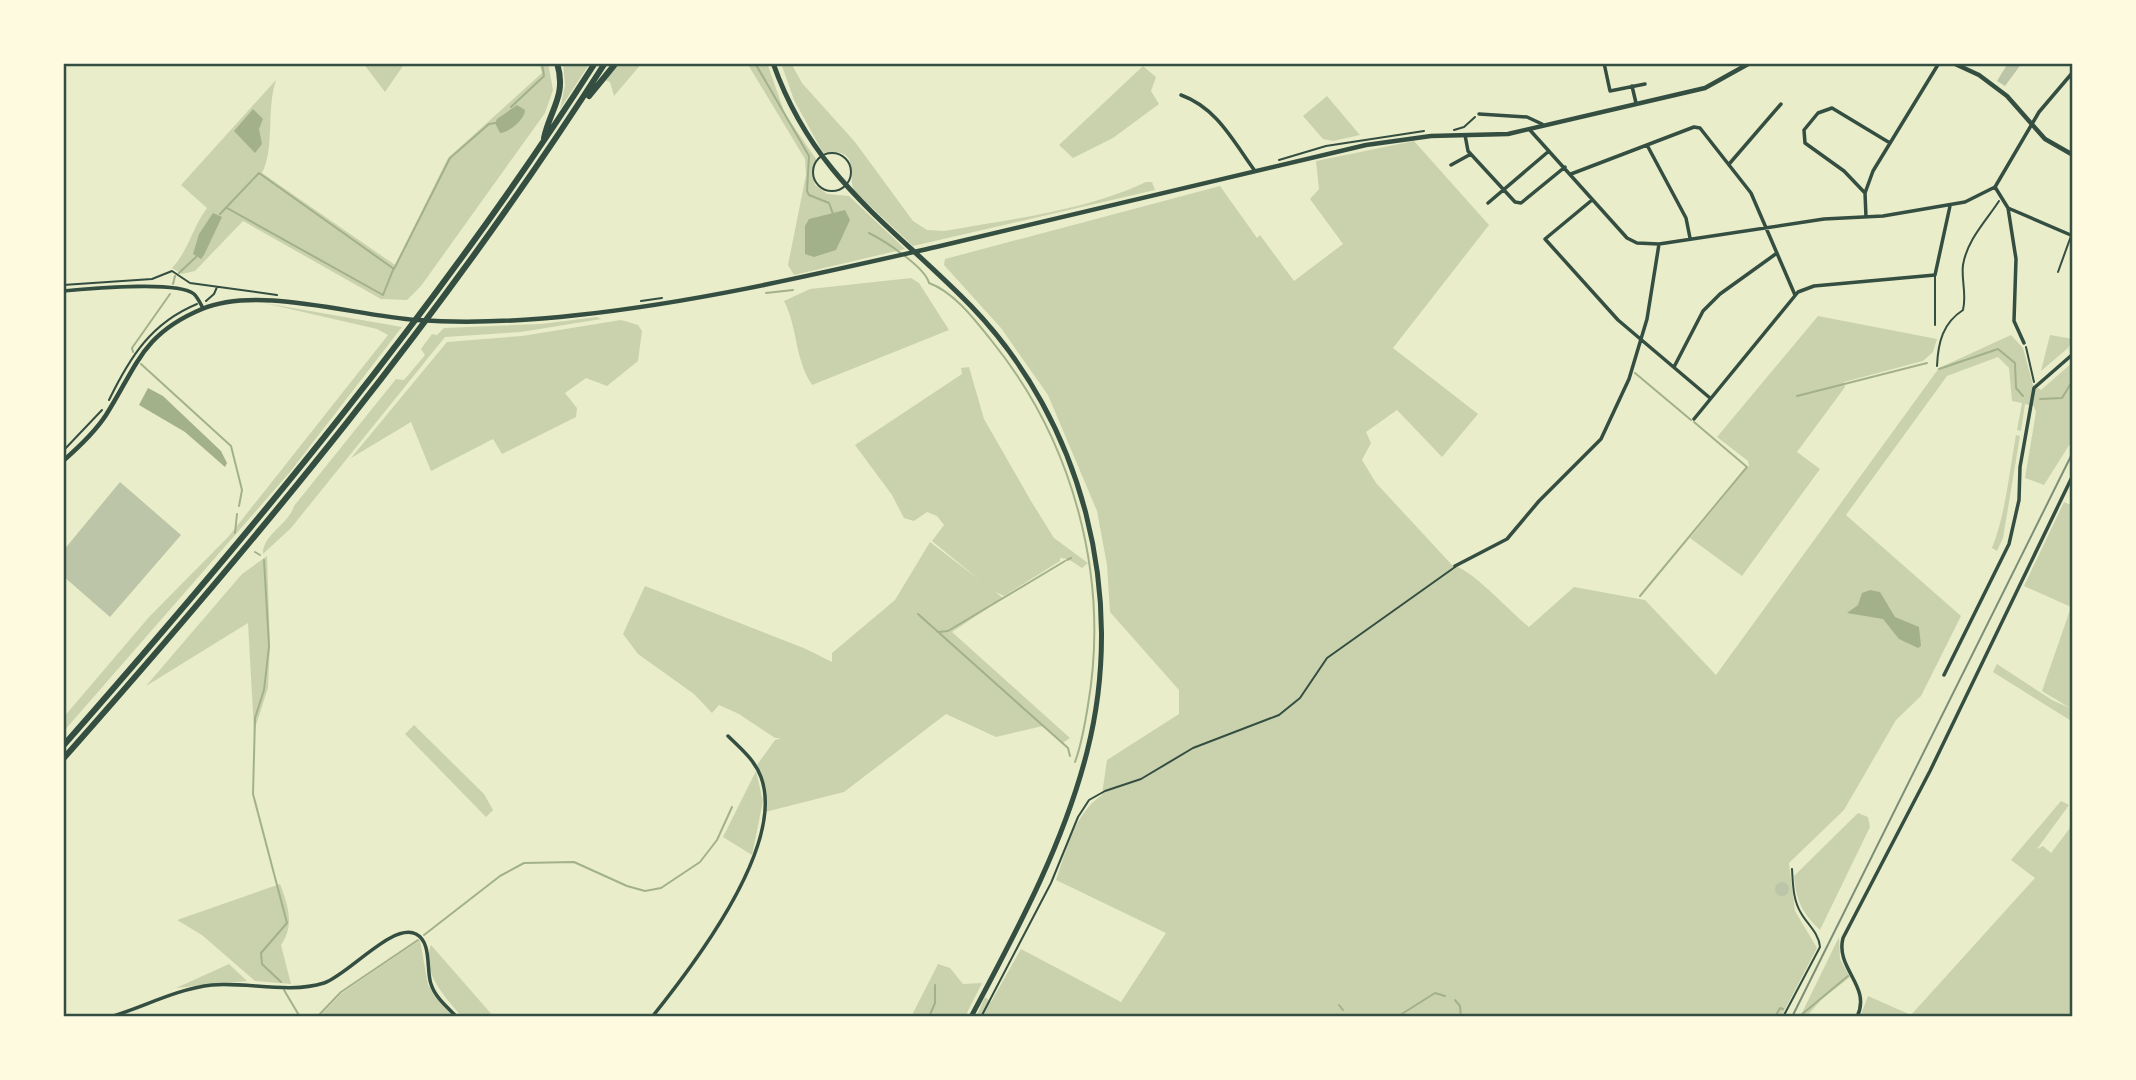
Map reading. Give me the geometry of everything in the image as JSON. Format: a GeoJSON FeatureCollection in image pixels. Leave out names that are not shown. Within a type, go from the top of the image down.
{"type":"FeatureCollection","features":[{"type":"Feature","properties":{"kind":"highway"},"geometry":{"type":"LineString","coordinates":[[542,144],[561,87],[557,63]]}},
{"type":"Feature","properties":{"kind":"highway"},"geometry":{"type":"LineString","coordinates":[[63,746],[213,573],[353,402],[451,273],[595,63]]}},
{"type":"Feature","properties":{"kind":"highway"},"geometry":{"type":"LineString","coordinates":[[63,759],[223,574],[357,411],[472,259],[605,63]]}},
{"type":"Feature","properties":{"kind":"highway"},"geometry":{"type":"LineString","coordinates":[[577,107],[615,63]]}},
{"type":"Feature","properties":{"kind":"highway"},"geometry":{"type":"LineString","coordinates":[[773,63],[785,97],[821,157],[845,187],[973,308],[1019,366],[1051,418],[1066,451],[1082,497],[1095,554],[1101,609],[1101,663],[1087,752],[1070,809],[1037,889],[971,1017]]}},
{"type":"Feature","properties":{"kind":"street"},"geometry":{"type":"LineString","coordinates":[[1604,63],[1610,91],[1645,84]]}},
{"type":"Feature","properties":{"kind":"street"},"geometry":{"type":"LineString","coordinates":[[63,461],[103,419],[131,368],[151,342],[172,325],[203,308],[236,300],[271,300],[394,318],[446,322],[546,318],[651,306],[881,260],[1366,145],[1408,138],[1497,135],[1529,128],[1705,89],[1750,63]]}},
{"type":"Feature","properties":{"kind":"street"},"geometry":{"type":"LineString","coordinates":[[1866,217],[1865,193],[1890,143],[1939,63]]}},
{"type":"Feature","properties":{"kind":"street"},"geometry":{"type":"LineString","coordinates":[[1953,63],[1979,75],[2007,96],[2045,139],[2073,155]]}},
{"type":"Feature","properties":{"kind":"street"},"geometry":{"type":"LineString","coordinates":[[1529,128],[1632,241],[1658,244],[1824,219],[1866,217],[1950,206],[1994,187],[2032,125],[2073,72]]}},
{"type":"Feature","properties":{"kind":"street"},"geometry":{"type":"LineString","coordinates":[[1632,86],[1636,103]]}},
{"type":"Feature","properties":{"kind":"street"},"geometry":{"type":"LineString","coordinates":[[1181,94],[1199,101],[1215,116],[1255,171]]}},
{"type":"Feature","properties":{"kind":"street"},"geometry":{"type":"LineString","coordinates":[[1730,163],[1781,104]]}},
{"type":"Feature","properties":{"kind":"street"},"geometry":{"type":"LineString","coordinates":[[1865,193],[1844,171],[1809,147],[1804,130],[1818,113],[1832,108],[1890,143]]}},
{"type":"Feature","properties":{"kind":"street"},"geometry":{"type":"LineString","coordinates":[[1479,114],[1519,116],[1542,124]]}},
{"type":"Feature","properties":{"kind":"street"},"geometry":{"type":"LineString","coordinates":[[1571,174],[1698,127],[1730,163],[1751,193],[1795,295]]}},
{"type":"Feature","properties":{"kind":"street"},"geometry":{"type":"LineString","coordinates":[[1465,135],[1471,154],[1515,202],[1521,203],[1565,167]]}},
{"type":"Feature","properties":{"kind":"street"},"geometry":{"type":"LineString","coordinates":[[1647,145],[1686,218],[1690,238]]}},
{"type":"Feature","properties":{"kind":"street"},"geometry":{"type":"LineString","coordinates":[[1488,203],[1549,151]]}},
{"type":"Feature","properties":{"kind":"street"},"geometry":{"type":"LineString","coordinates":[[1451,164],[1471,154]]}},
{"type":"Feature","properties":{"kind":"street"},"geometry":{"type":"LineString","coordinates":[[1994,187],[2008,208],[2016,259],[2014,321],[2024,343]]}},
{"type":"Feature","properties":{"kind":"street"},"geometry":{"type":"LineString","coordinates":[[1593,199],[1545,239],[1639,339],[1710,398]]}},
{"type":"Feature","properties":{"kind":"street"},"geometry":{"type":"LineString","coordinates":[[1694,419],[1795,295],[1814,286],[1935,275],[1950,206]]}},
{"type":"Feature","properties":{"kind":"street"},"geometry":{"type":"LineString","coordinates":[[2008,208],[2072,235]]}},
{"type":"Feature","properties":{"kind":"street"},"geometry":{"type":"LineString","coordinates":[[1455,566],[1507,539],[1539,501],[1596,445],[1625,389],[1653,286],[1658,244]]}},
{"type":"Feature","properties":{"kind":"street"},"geometry":{"type":"LineString","coordinates":[[1674,367],[1703,311],[1729,286],[1777,253]]}},
{"type":"Feature","properties":{"kind":"street"},"geometry":{"type":"LineString","coordinates":[[63,291],[130,286],[184,290],[195,295],[203,308]]}},
{"type":"Feature","properties":{"kind":"street"},"geometry":{"type":"LineString","coordinates":[[1944,675],[2009,544],[2019,500],[2022,456],[2036,382],[2073,354]]}},
{"type":"Feature","properties":{"kind":"street"},"geometry":{"type":"LineString","coordinates":[[1857,1017],[1862,999],[1860,989],[1843,961],[1843,938],[1930,771],[2073,475]]}},
{"type":"Feature","properties":{"kind":"street"},"geometry":{"type":"LineString","coordinates":[[652,1017],[704,949],[752,864],[758,842],[764,802],[761,776],[748,756],[728,736]]}},
{"type":"Feature","properties":{"kind":"street"},"geometry":{"type":"LineString","coordinates":[[110,1017],[170,995],[210,985],[296,987],[325,983],[346,971],[391,937],[409,932],[420,937],[426,947],[431,985],[457,1017]]}},
{"type":"Feature","properties":{"kind":"lane"},"geometry":{"type":"LineString","coordinates":[[835,153],[847,160],[851,173],[845,187],[830,191],[820,187],[813,171],[821,157],[835,153]]}},
{"type":"Feature","properties":{"kind":"lane"},"geometry":{"type":"LineString","coordinates":[[2058,272],[2072,235]]}},
{"type":"Feature","properties":{"kind":"lane"},"geometry":{"type":"LineString","coordinates":[[1935,275],[1935,325]]}},
{"type":"Feature","properties":{"kind":"lane"},"geometry":{"type":"LineString","coordinates":[[981,1017],[1051,883],[1078,817],[1093,797],[1141,779],[1193,748],[1279,715],[1300,698],[1327,658],[1455,566]]}},
{"type":"Feature","properties":{"kind":"path"},"geometry":{"type":"LineString","coordinates":[[1937,366],[1938,344],[1951,318],[1963,310],[1966,299],[1963,265],[1971,244],[2001,198]]}},
{"type":"Feature","properties":{"kind":"path"},"geometry":{"type":"LineString","coordinates":[[63,285],[152,279],[168,271],[175,272],[181,279]]}},
{"type":"Feature","properties":{"kind":"path"},"geometry":{"type":"LineString","coordinates":[[637,303],[654,297],[669,299]]}},
{"type":"Feature","properties":{"kind":"path"},"geometry":{"type":"LineString","coordinates":[[2024,343],[2030,355],[2036,382]]}},
{"type":"Feature","properties":{"kind":"path"},"geometry":{"type":"LineString","coordinates":[[1783,1017],[1820,947],[1820,940],[1794,898],[1792,869]]}},
{"type":"Feature","properties":{"kind":"shaded area"},"geometry":{"type":"Polygon","coordinates":[[[363,63],[405,63],[385,92],[363,63]]]}},
{"type":"Feature","properties":{"kind":"shaded area"},"geometry":{"type":"Polygon","coordinates":[[[539,63],[548,63],[553,90],[545,113],[421,286],[407,300],[381,299],[243,221],[195,271],[182,274],[172,268],[183,254],[207,208],[181,185],[276,80],[271,104],[268,152],[262,173],[395,265],[448,158],[542,73],[539,63]]]}},
{"type":"Feature","properties":{"kind":"shaded area"},"geometry":{"type":"Polygon","coordinates":[[[563,63],[590,63],[560,109],[565,85],[563,63]]]}},
{"type":"Feature","properties":{"kind":"shaded area"},"geometry":{"type":"Polygon","coordinates":[[[620,63],[642,63],[614,96],[610,82],[605,80],[620,63]]]}},
{"type":"Feature","properties":{"kind":"shaded area"},"geometry":{"type":"Polygon","coordinates":[[[747,63],[767,63],[785,114],[816,159],[813,177],[815,185],[827,194],[849,196],[905,249],[794,275],[788,265],[806,175],[805,159],[747,63]]]}},
{"type":"Feature","properties":{"kind":"shaded area"},"geometry":{"type":"Polygon","coordinates":[[[781,63],[791,63],[802,83],[855,142],[913,221],[927,230],[944,231],[1047,213],[1098,200],[1146,182],[1152,182],[1155,190],[913,246],[854,191],[848,158],[836,152],[824,153],[821,149],[794,100],[781,63]]]}},
{"type":"Feature","properties":{"kind":"shaded area"},"geometry":{"type":"Polygon","coordinates":[[[1143,66],[1156,77],[1151,91],[1159,104],[1113,138],[1073,158],[1059,145],[1143,66]]]}},
{"type":"Feature","properties":{"kind":"shaded area"},"geometry":{"type":"Polygon","coordinates":[[[1327,96],[1360,135],[1333,141],[1323,139],[1303,116],[1327,96]]]}},
{"type":"Feature","properties":{"kind":"shaded area"},"geometry":{"type":"Polygon","coordinates":[[[517,105],[525,110],[523,117],[512,128],[500,133],[495,123],[497,119],[517,105]]]}},
{"type":"Feature","properties":{"kind":"shaded area"},"geometry":{"type":"Polygon","coordinates":[[[253,109],[263,119],[259,129],[262,144],[255,153],[234,131],[253,109]]]}},
{"type":"Feature","properties":{"kind":"shaded area"},"geometry":{"type":"Polygon","coordinates":[[[1414,141],[1489,225],[1393,348],[1478,414],[1442,457],[1397,410],[1366,432],[1371,443],[1362,460],[1376,483],[1452,565],[1480,582],[1529,627],[1574,587],[1645,600],[1716,675],[1939,368],[2011,335],[2023,348],[2033,385],[2041,390],[2073,362],[2073,439],[2044,485],[2025,478],[2036,412],[2034,406],[2025,404],[2021,431],[2017,430],[2022,403],[2012,401],[2009,368],[1998,357],[1947,376],[1846,515],[1961,616],[1921,696],[1896,720],[1844,810],[1789,863],[1795,911],[1817,948],[1781,1017],[976,1017],[985,997],[991,1002],[1021,949],[1121,1002],[1166,933],[1056,880],[1078,822],[1092,803],[1102,795],[1107,760],[1179,714],[1179,690],[1110,612],[1107,565],[1097,511],[1048,395],[1001,328],[944,265],[945,259],[1220,186],[1257,238],[1260,235],[1294,281],[1343,244],[1310,199],[1319,189],[1316,161],[1414,141]]]}},
{"type":"Feature","properties":{"kind":"shaded area"},"geometry":{"type":"Polygon","coordinates":[[[845,210],[850,220],[836,250],[814,257],[805,254],[805,226],[809,219],[845,210]]]}},
{"type":"Feature","properties":{"kind":"shaded area"},"geometry":{"type":"Polygon","coordinates":[[[213,213],[222,217],[201,259],[193,254],[199,234],[213,213]]]}},
{"type":"Feature","properties":{"kind":"shaded area"},"geometry":{"type":"Polygon","coordinates":[[[911,278],[919,283],[949,330],[812,385],[802,364],[784,301],[810,289],[911,278]]]}},
{"type":"Feature","properties":{"kind":"shaded area"},"geometry":{"type":"Polygon","coordinates":[[[264,303],[402,327],[290,472],[63,732],[63,718],[149,617],[229,536],[388,335],[377,329],[264,303]]]}},
{"type":"Feature","properties":{"kind":"shaded area"},"geometry":{"type":"Polygon","coordinates":[[[1818,316],[1937,339],[1933,352],[1923,361],[1844,382],[1845,387],[1797,452],[1820,469],[1742,576],[1690,538],[1749,466],[1748,461],[1717,437],[1818,316]]]}},
{"type":"Feature","properties":{"kind":"shaded area"},"geometry":{"type":"Polygon","coordinates":[[[597,317],[601,319],[521,332],[445,337],[291,528],[263,554],[271,535],[396,379],[404,380],[425,355],[421,349],[432,334],[437,335],[444,328],[541,324],[597,317]]]}},
{"type":"Feature","properties":{"kind":"shaded area"},"geometry":{"type":"Polygon","coordinates":[[[621,320],[638,325],[642,331],[638,361],[607,386],[586,378],[565,393],[577,408],[576,417],[502,454],[493,439],[431,471],[411,422],[351,458],[447,342],[522,336],[621,320]]]}},
{"type":"Feature","properties":{"kind":"shaded area"},"geometry":{"type":"Polygon","coordinates":[[[2050,335],[2073,339],[2068,348],[2041,371],[2050,335]]]}},
{"type":"Feature","properties":{"kind":"shaded area"},"geometry":{"type":"Polygon","coordinates":[[[969,367],[984,419],[1031,501],[1054,538],[1088,563],[1082,568],[1068,559],[1060,558],[1060,561],[1004,596],[993,591],[932,541],[944,525],[937,516],[927,512],[914,521],[904,518],[892,495],[855,445],[962,374],[961,368],[969,367]]]}},
{"type":"Feature","properties":{"kind":"shaded area"},"geometry":{"type":"Polygon","coordinates":[[[148,388],[163,396],[221,451],[227,463],[225,467],[185,432],[139,405],[148,388]]]}},
{"type":"Feature","properties":{"kind":"shaded area"},"geometry":{"type":"Polygon","coordinates":[[[2016,435],[2020,436],[2003,538],[1997,551],[1992,548],[2004,507],[2016,435]]]}},
{"type":"Feature","properties":{"kind":"shaded area"},"geometry":{"type":"Polygon","coordinates":[[[2064,502],[2073,506],[2073,722],[1993,672],[1997,664],[2052,700],[2070,708],[2042,691],[2071,607],[2024,586],[2064,502]]]}},
{"type":"Feature","properties":{"kind":"shaded area"},"geometry":{"type":"Polygon","coordinates":[[[930,542],[1003,598],[952,632],[1070,738],[1063,743],[1043,726],[996,737],[946,714],[844,792],[765,812],[766,788],[757,765],[775,740],[781,738],[775,738],[739,714],[719,705],[712,713],[694,694],[638,654],[623,634],[645,586],[806,649],[832,662],[832,653],[895,600],[930,542]]]}},
{"type":"Feature","properties":{"kind":"shaded area"},"geometry":{"type":"Polygon","coordinates":[[[267,556],[270,644],[268,688],[254,731],[248,623],[146,686],[242,574],[267,556]]]}},
{"type":"Feature","properties":{"kind":"shaded area"},"geometry":{"type":"Polygon","coordinates":[[[1870,590],[1880,592],[1895,617],[1919,627],[1921,646],[1918,648],[1899,639],[1883,619],[1847,613],[1858,605],[1862,593],[1870,590]]]}},
{"type":"Feature","properties":{"kind":"shaded area"},"geometry":{"type":"Polygon","coordinates":[[[414,725],[484,794],[493,810],[486,817],[405,734],[414,725]]]}},
{"type":"Feature","properties":{"kind":"shaded area"},"geometry":{"type":"Polygon","coordinates":[[[756,771],[763,801],[752,855],[723,837],[756,771]]]}},
{"type":"Feature","properties":{"kind":"shaded area"},"geometry":{"type":"Polygon","coordinates":[[[2061,801],[2069,805],[2037,849],[2043,846],[2051,853],[2073,824],[2073,1017],[1860,1017],[1868,996],[1911,1015],[2035,878],[2011,860],[2061,801]]]}},
{"type":"Feature","properties":{"kind":"shaded area"},"geometry":{"type":"Polygon","coordinates":[[[1858,813],[1868,817],[1870,827],[1820,930],[1801,906],[1794,876],[1858,813]]]}},
{"type":"Feature","properties":{"kind":"shaded area"},"geometry":{"type":"Polygon","coordinates":[[[280,884],[288,907],[289,922],[281,945],[291,984],[255,981],[202,935],[177,920],[280,884]]]}},
{"type":"Feature","properties":{"kind":"shaded area"},"geometry":{"type":"Polygon","coordinates":[[[1839,937],[1840,959],[1850,977],[1822,999],[1806,1017],[1800,1017],[1839,937]]]}},
{"type":"Feature","properties":{"kind":"shaded area"},"geometry":{"type":"Polygon","coordinates":[[[420,940],[428,985],[455,1017],[319,1017],[342,993],[420,940]]]}},
{"type":"Feature","properties":{"kind":"shaded area"},"geometry":{"type":"Polygon","coordinates":[[[431,945],[494,1017],[462,1017],[442,993],[432,975],[429,965],[431,945]]]}},
{"type":"Feature","properties":{"kind":"shaded area"},"geometry":{"type":"Polygon","coordinates":[[[229,964],[247,981],[176,988],[229,964]]]}},
{"type":"Feature","properties":{"kind":"shaded area"},"geometry":{"type":"Polygon","coordinates":[[[938,964],[950,968],[963,984],[982,983],[965,1017],[911,1017],[938,964]]]}},
{"type":"Feature","properties":{"kind":"building"},"geometry":{"type":"Polygon","coordinates":[[[2008,63],[2022,63],[2005,86],[1997,81],[2008,63]]]}},
{"type":"Feature","properties":{"kind":"building"},"geometry":{"type":"Polygon","coordinates":[[[120,482],[181,535],[110,617],[63,576],[63,551],[120,482]]]}},
{"type":"Feature","properties":{"kind":"building"},"geometry":{"type":"Polygon","coordinates":[[[1782,882],[1787,884],[1787,894],[1782,896],[1777,894],[1775,889],[1777,884],[1782,882]]]}},
{"type":"Feature","properties":{"kind":"waterway"},"geometry":{"type":"LineString","coordinates":[[511,107],[544,76],[542,63]]}},
{"type":"Feature","properties":{"kind":"waterway"},"geometry":{"type":"LineString","coordinates":[[755,63],[809,156],[809,195],[829,203],[833,214]]}},
{"type":"Feature","properties":{"kind":"waterway"},"geometry":{"type":"LineString","coordinates":[[220,214],[259,173],[394,269],[450,158],[489,124],[495,123]]}},
{"type":"Feature","properties":{"kind":"waterway"},"geometry":{"type":"LineString","coordinates":[[227,208],[383,295],[393,270]]}},
{"type":"Feature","properties":{"kind":"waterway"},"geometry":{"type":"LineString","coordinates":[[869,233],[912,262],[929,283],[947,293],[978,324],[1020,379],[1064,466],[1089,559],[1094,608],[1094,656],[1088,705],[1075,762]]}},
{"type":"Feature","properties":{"kind":"waterway"},"geometry":{"type":"LineString","coordinates":[[179,273],[196,257]]}},
{"type":"Feature","properties":{"kind":"waterway"},"geometry":{"type":"LineString","coordinates":[[173,284],[175,276]]}},
{"type":"Feature","properties":{"kind":"waterway"},"geometry":{"type":"LineString","coordinates":[[766,293],[793,290]]}},
{"type":"Feature","properties":{"kind":"waterway"},"geometry":{"type":"LineString","coordinates":[[133,352],[132,348],[170,294]]}},
{"type":"Feature","properties":{"kind":"waterway"},"geometry":{"type":"LineString","coordinates":[[1939,369],[1998,349],[2015,363],[2016,388],[2023,396]]}},
{"type":"Feature","properties":{"kind":"waterway"},"geometry":{"type":"LineString","coordinates":[[1797,396],[1927,363]]}},
{"type":"Feature","properties":{"kind":"waterway"},"geometry":{"type":"LineString","coordinates":[[141,364],[231,446],[242,490],[239,506]]}},
{"type":"Feature","properties":{"kind":"waterway"},"geometry":{"type":"LineString","coordinates":[[1635,373],[1691,420]]}},
{"type":"Feature","properties":{"kind":"waterway"},"geometry":{"type":"LineString","coordinates":[[2040,399],[2062,398],[2073,380]]}},
{"type":"Feature","properties":{"kind":"waterway"},"geometry":{"type":"LineString","coordinates":[[1640,596],[1747,467],[1694,422]]}},
{"type":"Feature","properties":{"kind":"waterway"},"geometry":{"type":"LineString","coordinates":[[235,533],[237,514]]}},
{"type":"Feature","properties":{"kind":"waterway"},"geometry":{"type":"LineString","coordinates":[[255,552],[260,555]]}},
{"type":"Feature","properties":{"kind":"waterway"},"geometry":{"type":"LineString","coordinates":[[1067,560],[1071,558]]}},
{"type":"Feature","properties":{"kind":"waterway"},"geometry":{"type":"LineString","coordinates":[[264,560],[269,646],[264,690],[255,718],[253,794],[287,923],[261,953],[262,964],[281,982]]}},
{"type":"Feature","properties":{"kind":"waterway"},"geometry":{"type":"LineString","coordinates":[[939,632],[948,631],[1065,561]]}},
{"type":"Feature","properties":{"kind":"waterway"},"geometry":{"type":"LineString","coordinates":[[918,614],[1068,748],[1070,756]]}},
{"type":"Feature","properties":{"kind":"waterway"},"geometry":{"type":"LineString","coordinates":[[424,935],[500,876],[524,863],[574,862],[627,886],[645,891],[661,888],[700,862],[717,840],[732,807]]}},
{"type":"Feature","properties":{"kind":"waterway"},"geometry":{"type":"LineString","coordinates":[[317,1017],[341,992],[418,940]]}},
{"type":"Feature","properties":{"kind":"waterway"},"geometry":{"type":"LineString","coordinates":[[1801,1015],[1848,976]]}},
{"type":"Feature","properties":{"kind":"waterway"},"geometry":{"type":"LineString","coordinates":[[929,1017],[935,1003],[935,985]]}},
{"type":"Feature","properties":{"kind":"waterway"},"geometry":{"type":"LineString","coordinates":[[284,990],[300,1017]]}},
{"type":"Feature","properties":{"kind":"waterway"},"geometry":{"type":"LineString","coordinates":[[1397,1017],[1435,993],[1445,996]]}},
{"type":"Feature","properties":{"kind":"waterway"},"geometry":{"type":"LineString","coordinates":[[1455,1000],[1460,1006],[1461,1017]]}},
{"type":"Feature","properties":{"kind":"waterway"},"geometry":{"type":"LineString","coordinates":[[1339,1005],[1343,1010]]}},
{"type":"Feature","properties":{"kind":"waterway"},"geometry":{"type":"LineString","coordinates":[[1775,1017],[1780,1008],[1783,1009]]}},
{"type":"Feature","properties":{"kind":"railway"},"geometry":{"type":"LineString","coordinates":[[1792,1017],[2073,452]]}}]}
